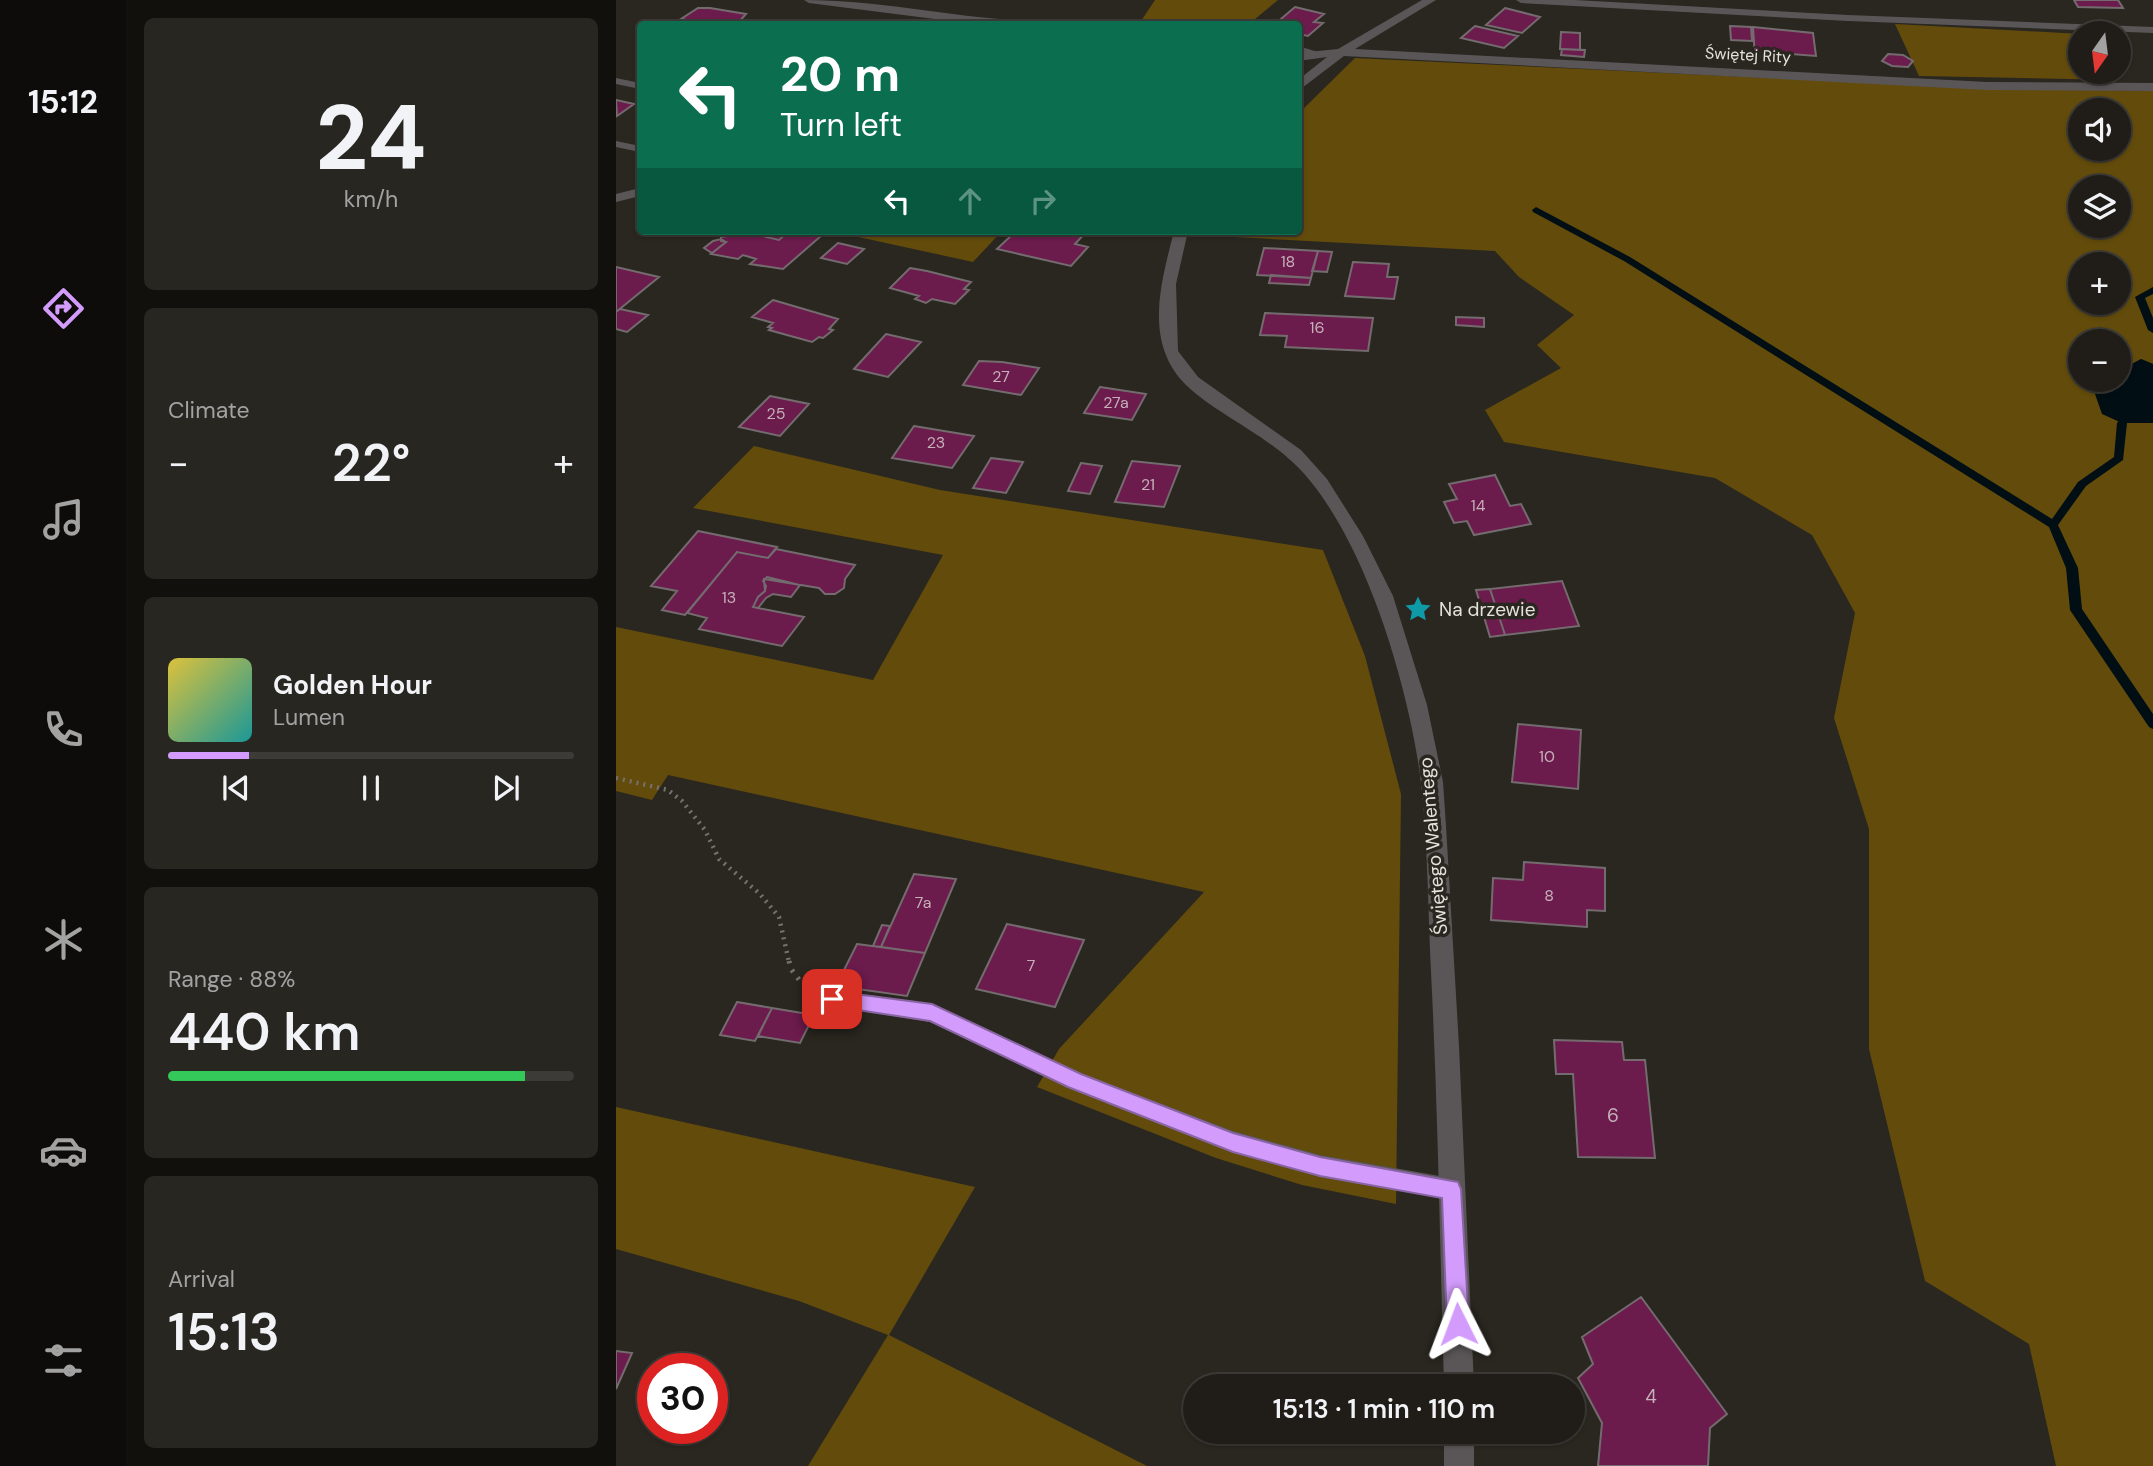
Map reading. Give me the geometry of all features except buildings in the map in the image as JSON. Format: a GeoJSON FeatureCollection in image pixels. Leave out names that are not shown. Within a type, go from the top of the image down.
{"type":"FeatureCollection","features":[{"type":"Feature","properties":{"kind":"street"},"geometry":{"type":"LineString","coordinates":[[1302,84],[1341,52],[1430,0]]}},
{"type":"Feature","properties":{"kind":"street","name":"Świętej Rity"},"geometry":{"type":"LineString","coordinates":[[1302,56],[1341,52],[1987,86],[2153,87]]}},
{"type":"Feature","properties":{"kind":"street"},"geometry":{"type":"LineString","coordinates":[[616,198],[637,193]]}},
{"type":"Feature","properties":{"kind":"street","name":"Świętego Walentego"},"geometry":{"type":"LineString","coordinates":[[1180,235],[1168,284],[1170,351],[1192,380],[1295,454],[1321,483],[1354,536],[1383,596],[1417,705],[1432,782],[1435,826],[1447,1046],[1459,1374]]}},
{"type":"Feature","properties":{"kind":"street"},"geometry":{"type":"LineString","coordinates":[[1459,1444],[1459,1466]]}},
{"type":"Feature","properties":{"kind":"lane"},"geometry":{"type":"LineString","coordinates":[[809,0],[986,21]]}},
{"type":"Feature","properties":{"kind":"lane"},"geometry":{"type":"LineString","coordinates":[[1521,0],[1847,18],[2153,30]]}},
{"type":"Feature","properties":{"kind":"lane"},"geometry":{"type":"LineString","coordinates":[[1302,50],[1314,54]]}},
{"type":"Feature","properties":{"kind":"lane"},"geometry":{"type":"LineString","coordinates":[[616,81],[637,85]]}},
{"type":"Feature","properties":{"kind":"lane"},"geometry":{"type":"LineString","coordinates":[[616,144],[637,148]]}},
{"type":"Feature","properties":{"kind":"lane"},"geometry":{"type":"LineString","coordinates":[[832,999],[932,1013],[1075,1081],[1233,1142],[1320,1166],[1451,1189]]}},
{"type":"Feature","properties":{"kind":"path"},"geometry":{"type":"LineString","coordinates":[[616,778],[668,790],[682,801],[705,830],[719,859],[760,894],[779,918],[791,969],[807,991],[832,999]]}},
{"type":"Feature","properties":{"kind":"shaded area"},"geometry":{"type":"Polygon","coordinates":[[[1155,0],[1278,0],[1253,21],[1141,21],[1155,0]]]}},
{"type":"Feature","properties":{"kind":"shaded area"},"geometry":{"type":"Polygon","coordinates":[[[1895,24],[2068,33],[2068,79],[1919,76],[1895,24]]]}},
{"type":"Feature","properties":{"kind":"shaded area"},"geometry":{"type":"Polygon","coordinates":[[[1355,58],[1937,86],[2153,91],[2153,364],[2141,359],[2131,364],[2131,329],[2068,329],[2068,392],[2097,392],[2095,394],[2122,423],[2153,423],[2153,1466],[2056,1466],[2029,1344],[1925,1281],[1869,1049],[1869,829],[1834,718],[1855,613],[1812,535],[1715,478],[1504,442],[1485,410],[1561,368],[1537,345],[1574,315],[1519,277],[1495,251],[1198,235],[1302,235],[1302,110],[1355,58]]]}},
{"type":"Feature","properties":{"kind":"shaded area"},"geometry":{"type":"Polygon","coordinates":[[[849,235],[998,235],[973,262],[849,235]]]}},
{"type":"Feature","properties":{"kind":"shaded area"},"geometry":{"type":"Polygon","coordinates":[[[2141,359],[2153,364],[2153,423],[2122,423],[2102,414],[2095,394],[2131,392],[2131,364],[2141,359]]]}},
{"type":"Feature","properties":{"kind":"shaded area"},"geometry":{"type":"Polygon","coordinates":[[[754,446],[940,490],[1323,550],[1365,656],[1401,794],[1396,1204],[1302,1185],[1216,1158],[1037,1087],[1059,1049],[1204,892],[668,775],[652,800],[616,791],[616,627],[873,680],[943,555],[693,508],[754,446]]]}},
{"type":"Feature","properties":{"kind":"shaded area"},"geometry":{"type":"Polygon","coordinates":[[[616,1107],[975,1187],[889,1335],[1147,1466],[808,1466],[888,1335],[799,1301],[616,1249],[616,1107]]]}},
{"type":"Feature","properties":{"kind":"waterway"},"geometry":{"type":"LineString","coordinates":[[1536,210],[1627,259],[2053,525]]}},
{"type":"Feature","properties":{"kind":"waterway"},"geometry":{"type":"LineString","coordinates":[[2153,290],[2140,297],[2153,330]]}},
{"type":"Feature","properties":{"kind":"waterway"},"geometry":{"type":"LineString","coordinates":[[2053,525],[2082,484],[2119,458],[2122,423],[2131,412]]}},
{"type":"Feature","properties":{"kind":"waterway"},"geometry":{"type":"LineString","coordinates":[[2053,525],[2072,568],[2076,610],[2153,724]]}},
{"type":"Feature","properties":{"kind":"place","name":"Na drzewie"},"geometry":{"type":"Point","coordinates":[1418,609]}},
{"type":"Feature","properties":{"kind":"route"},"geometry":{"type":"LineString","coordinates":[[832,999],[932,1013],[1075,1081],[1233,1142],[1320,1166],[1451,1189],[1458,1324]]}}]}
